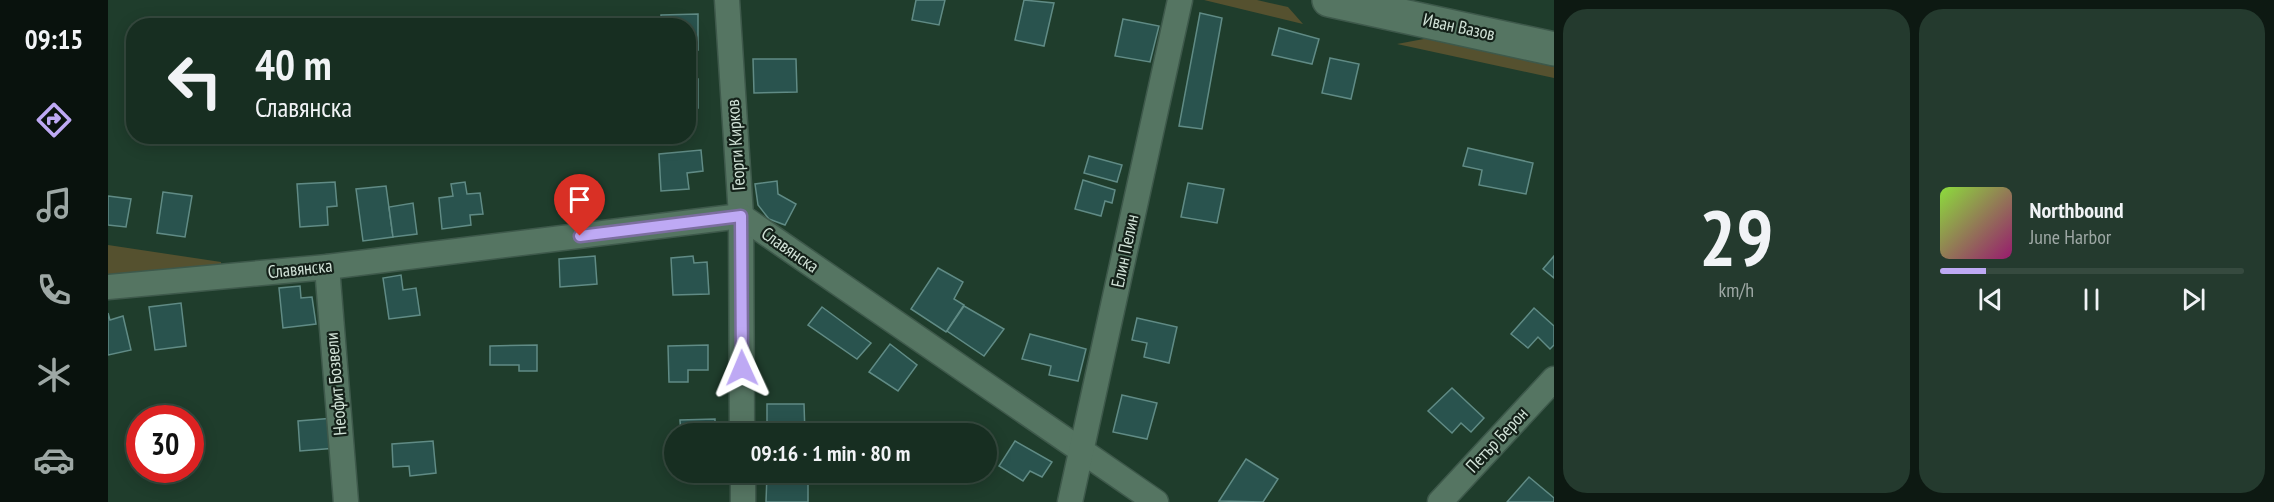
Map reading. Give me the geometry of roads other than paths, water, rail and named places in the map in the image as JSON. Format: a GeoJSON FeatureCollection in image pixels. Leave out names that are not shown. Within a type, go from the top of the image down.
{"type":"FeatureCollection","features":[{"type":"Feature","properties":{"kind":"street","name":"Георги Кирков"},"geometry":{"type":"LineString","coordinates":[[727,0],[741,216],[742,423]]}},
{"type":"Feature","properties":{"kind":"street","name":"Елин Пелин"},"geometry":{"type":"LineString","coordinates":[[1070,502],[1180,0]]}},
{"type":"Feature","properties":{"kind":"street","name":"Иван Вазов"},"geometry":{"type":"LineString","coordinates":[[1329,0],[1554,49]]}},
{"type":"Feature","properties":{"kind":"street","name":"Славянска"},"geometry":{"type":"LineString","coordinates":[[108,287],[327,267],[741,216],[1156,502]]}},
{"type":"Feature","properties":{"kind":"street","name":"Неофит Бозвели"},"geometry":{"type":"LineString","coordinates":[[327,267],[346,502]]}},
{"type":"Feature","properties":{"kind":"street","name":"Петър Берон"},"geometry":{"type":"LineString","coordinates":[[1440,502],[1554,379]]}},
{"type":"Feature","properties":{"kind":"street"},"geometry":{"type":"LineString","coordinates":[[743,483],[743,502]]}}]}
